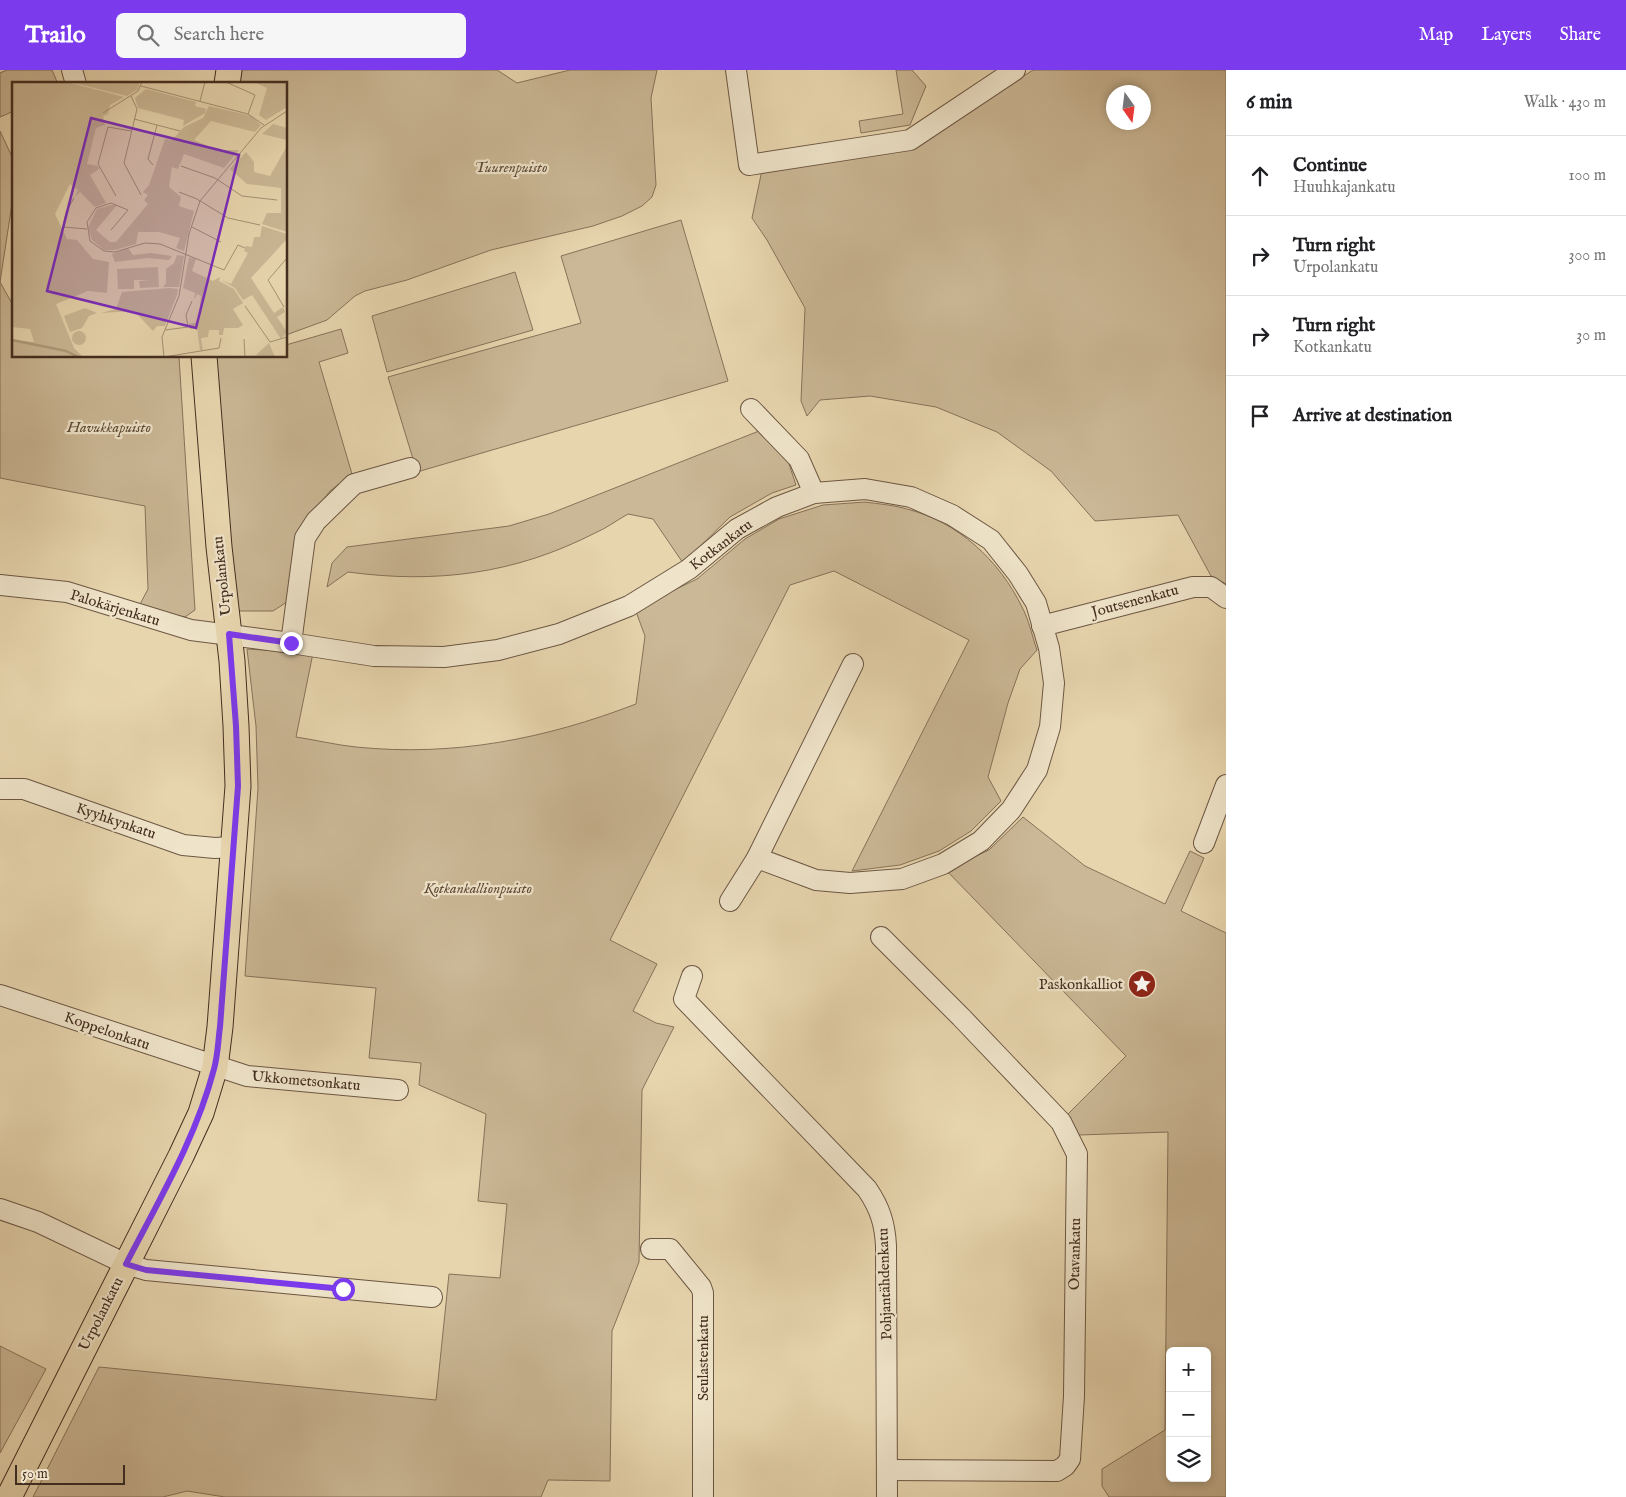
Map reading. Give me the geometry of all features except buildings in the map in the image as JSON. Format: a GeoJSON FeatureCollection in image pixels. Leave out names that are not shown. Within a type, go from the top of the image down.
{"type":"FeatureCollection","features":[{"type":"Feature","properties":{"kind":"main road","name":"Urpolankatu"},"geometry":{"type":"LineString","coordinates":[[9,1497],[189,1139],[201,1113],[215,1067],[222,1009],[238,778],[229,634],[219,547],[204,358]]}},
{"type":"Feature","properties":{"kind":"street"},"geometry":{"type":"LineString","coordinates":[[736,70],[749,165],[910,140],[1015,70]]}},
{"type":"Feature","properties":{"kind":"street"},"geometry":{"type":"LineString","coordinates":[[751,409],[800,459],[814,493]]}},
{"type":"Feature","properties":{"kind":"street"},"geometry":{"type":"LineString","coordinates":[[291,643],[305,538],[316,521],[354,484],[410,468]]}},
{"type":"Feature","properties":{"kind":"street","name":"Kotkankatu"},"geometry":{"type":"LineString","coordinates":[[229,634],[374,656],[444,657],[498,650],[559,634],[629,606],[688,569],[737,529],[777,507],[814,493],[866,489],[911,496],[952,515],[991,540],[1018,574],[1036,603],[1049,648],[1054,683],[1050,728],[1037,770],[1011,810],[981,841],[943,864],[902,879],[857,883],[816,880],[757,858]]}},
{"type":"Feature","properties":{"kind":"street","name":"Palokärjenkatu"},"geometry":{"type":"LineString","coordinates":[[0,585],[67,592],[177,627],[229,634]]}},
{"type":"Feature","properties":{"kind":"street","name":"Joutsenenkatu"},"geometry":{"type":"LineString","coordinates":[[1042,626],[1193,586],[1211,587],[1226,598]]}},
{"type":"Feature","properties":{"kind":"street"},"geometry":{"type":"LineString","coordinates":[[730,901],[757,858],[853,664]]}},
{"type":"Feature","properties":{"kind":"street"},"geometry":{"type":"LineString","coordinates":[[1204,843],[1226,786]]}},
{"type":"Feature","properties":{"kind":"street","name":"Kyyhkynkatu"},"geometry":{"type":"LineString","coordinates":[[0,789],[24,789],[183,844],[215,848],[232,847]]}},
{"type":"Feature","properties":{"kind":"street","name":"Otavankatu"},"geometry":{"type":"LineString","coordinates":[[881,937],[962,1018],[1061,1122],[1077,1154],[1074,1396],[1070,1459],[1057,1471],[887,1470]]}},
{"type":"Feature","properties":{"kind":"street","name":"Pohjantähdenkatu"},"geometry":{"type":"LineString","coordinates":[[692,976],[684,999],[867,1190],[876,1202],[881,1214],[886,1231],[887,1497]]}},
{"type":"Feature","properties":{"kind":"street","name":"Koppelonkatu"},"geometry":{"type":"LineString","coordinates":[[0,995],[215,1067]]}},
{"type":"Feature","properties":{"kind":"street","name":"Ukkometsonkatu"},"geometry":{"type":"LineString","coordinates":[[215,1067],[247,1076],[398,1090]]}},
{"type":"Feature","properties":{"kind":"street"},"geometry":{"type":"LineString","coordinates":[[0,1209],[38,1222],[126,1264],[146,1270],[432,1298]]}},
{"type":"Feature","properties":{"kind":"street","name":"Seulastenkatu"},"geometry":{"type":"LineString","coordinates":[[651,1249],[670,1249],[701,1287],[703,1293],[703,1497]]}},
{"type":"Feature","properties":{"kind":"green space"},"geometry":{"type":"Polygon","coordinates":[[[7,70],[52,70],[57,82],[12,82],[12,112],[0,117],[0,73],[7,70]]]}},
{"type":"Feature","properties":{"kind":"green space","name":"Tuurenpuisto"},"geometry":{"type":"Polygon","coordinates":[[[241,70],[497,70],[517,83],[570,70],[657,70],[651,98],[656,185],[652,197],[642,206],[622,216],[593,226],[491,250],[407,280],[365,291],[355,296],[327,320],[288,334],[288,82],[239,82],[241,70]]]}},
{"type":"Feature","properties":{"kind":"green space"},"geometry":{"type":"Polygon","coordinates":[[[896,70],[912,70],[926,86],[910,125],[861,133],[859,121],[903,114],[896,70]]]}},
{"type":"Feature","properties":{"kind":"green space"},"geometry":{"type":"Polygon","coordinates":[[[1033,70],[1226,70],[1226,584],[1211,576],[1178,515],[1095,521],[1051,471],[997,432],[936,407],[870,396],[820,400],[807,416],[801,401],[805,308],[767,240],[752,218],[762,170],[966,114],[1033,70]]]}},
{"type":"Feature","properties":{"kind":"green space"},"geometry":{"type":"Polygon","coordinates":[[[0,131],[12,157],[12,204],[0,282],[0,131]]]}},
{"type":"Feature","properties":{"kind":"green space"},"geometry":{"type":"Polygon","coordinates":[[[681,220],[728,381],[417,472],[388,377],[581,323],[561,256],[681,220]]]}},
{"type":"Feature","properties":{"kind":"green space"},"geometry":{"type":"Polygon","coordinates":[[[515,272],[533,330],[387,372],[372,316],[515,272]]]}},
{"type":"Feature","properties":{"kind":"green space","name":"Havukkapuisto"},"geometry":{"type":"Polygon","coordinates":[[[0,282],[12,303],[12,358],[179,358],[195,610],[185,617],[138,608],[148,589],[145,506],[0,478],[0,282]]]}},
{"type":"Feature","properties":{"kind":"green space"},"geometry":{"type":"Polygon","coordinates":[[[341,329],[348,353],[319,362],[352,474],[330,491],[300,530],[290,600],[273,611],[237,611],[225,519],[216,358],[288,358],[288,344],[341,329]]]}},
{"type":"Feature","properties":{"kind":"green space"},"geometry":{"type":"Polygon","coordinates":[[[759,431],[786,455],[796,485],[772,493],[730,517],[683,563],[653,519],[628,514],[599,531],[565,547],[505,567],[444,576],[412,577],[348,572],[327,587],[332,563],[347,547],[509,526],[549,514],[759,431]]]}},
{"type":"Feature","properties":{"kind":"green space","name":"Kotkankallionpuisto"},"geometry":{"type":"Polygon","coordinates":[[[865,502],[897,506],[926,515],[960,533],[975,545],[1002,574],[1013,590],[1024,612],[1037,650],[1020,669],[1008,703],[988,777],[1001,801],[971,831],[939,851],[900,865],[852,871],[969,640],[834,571],[790,585],[610,940],[657,964],[633,1011],[656,1023],[674,1027],[642,1090],[639,1262],[612,1331],[610,1481],[548,1480],[541,1497],[225,1497],[187,1491],[163,1497],[33,1497],[99,1367],[436,1400],[449,1274],[500,1278],[507,1204],[478,1201],[486,1114],[419,1085],[421,1063],[369,1058],[376,988],[245,976],[258,788],[256,726],[247,649],[313,653],[296,737],[356,747],[428,749],[464,747],[533,736],[568,727],[636,704],[645,636],[635,609],[697,579],[745,539],[779,519],[823,505],[865,502]]]}},
{"type":"Feature","properties":{"kind":"green space"},"geometry":{"type":"Polygon","coordinates":[[[1023,817],[1085,866],[1165,904],[1190,851],[1204,858],[1181,911],[1226,933],[1226,1497],[1109,1497],[1102,1486],[1102,1469],[1165,1430],[1168,1132],[1079,1135],[1066,1116],[1126,1056],[946,870],[989,850],[1023,817]]]}},
{"type":"Feature","properties":{"kind":"green space"},"geometry":{"type":"Polygon","coordinates":[[[0,1346],[46,1369],[0,1453],[0,1346]]]}},
{"type":"Feature","properties":{"kind":"place","name":"Paskonkalliot"},"geometry":{"type":"Point","coordinates":[1142,984]}},
{"type":"Feature","properties":{"kind":"route"},"geometry":{"type":"LineString","coordinates":[[291,643],[229,634],[236,726],[238,786],[220,1027],[215,1067],[201,1113],[126,1264],[146,1270],[343,1289]]}}]}
